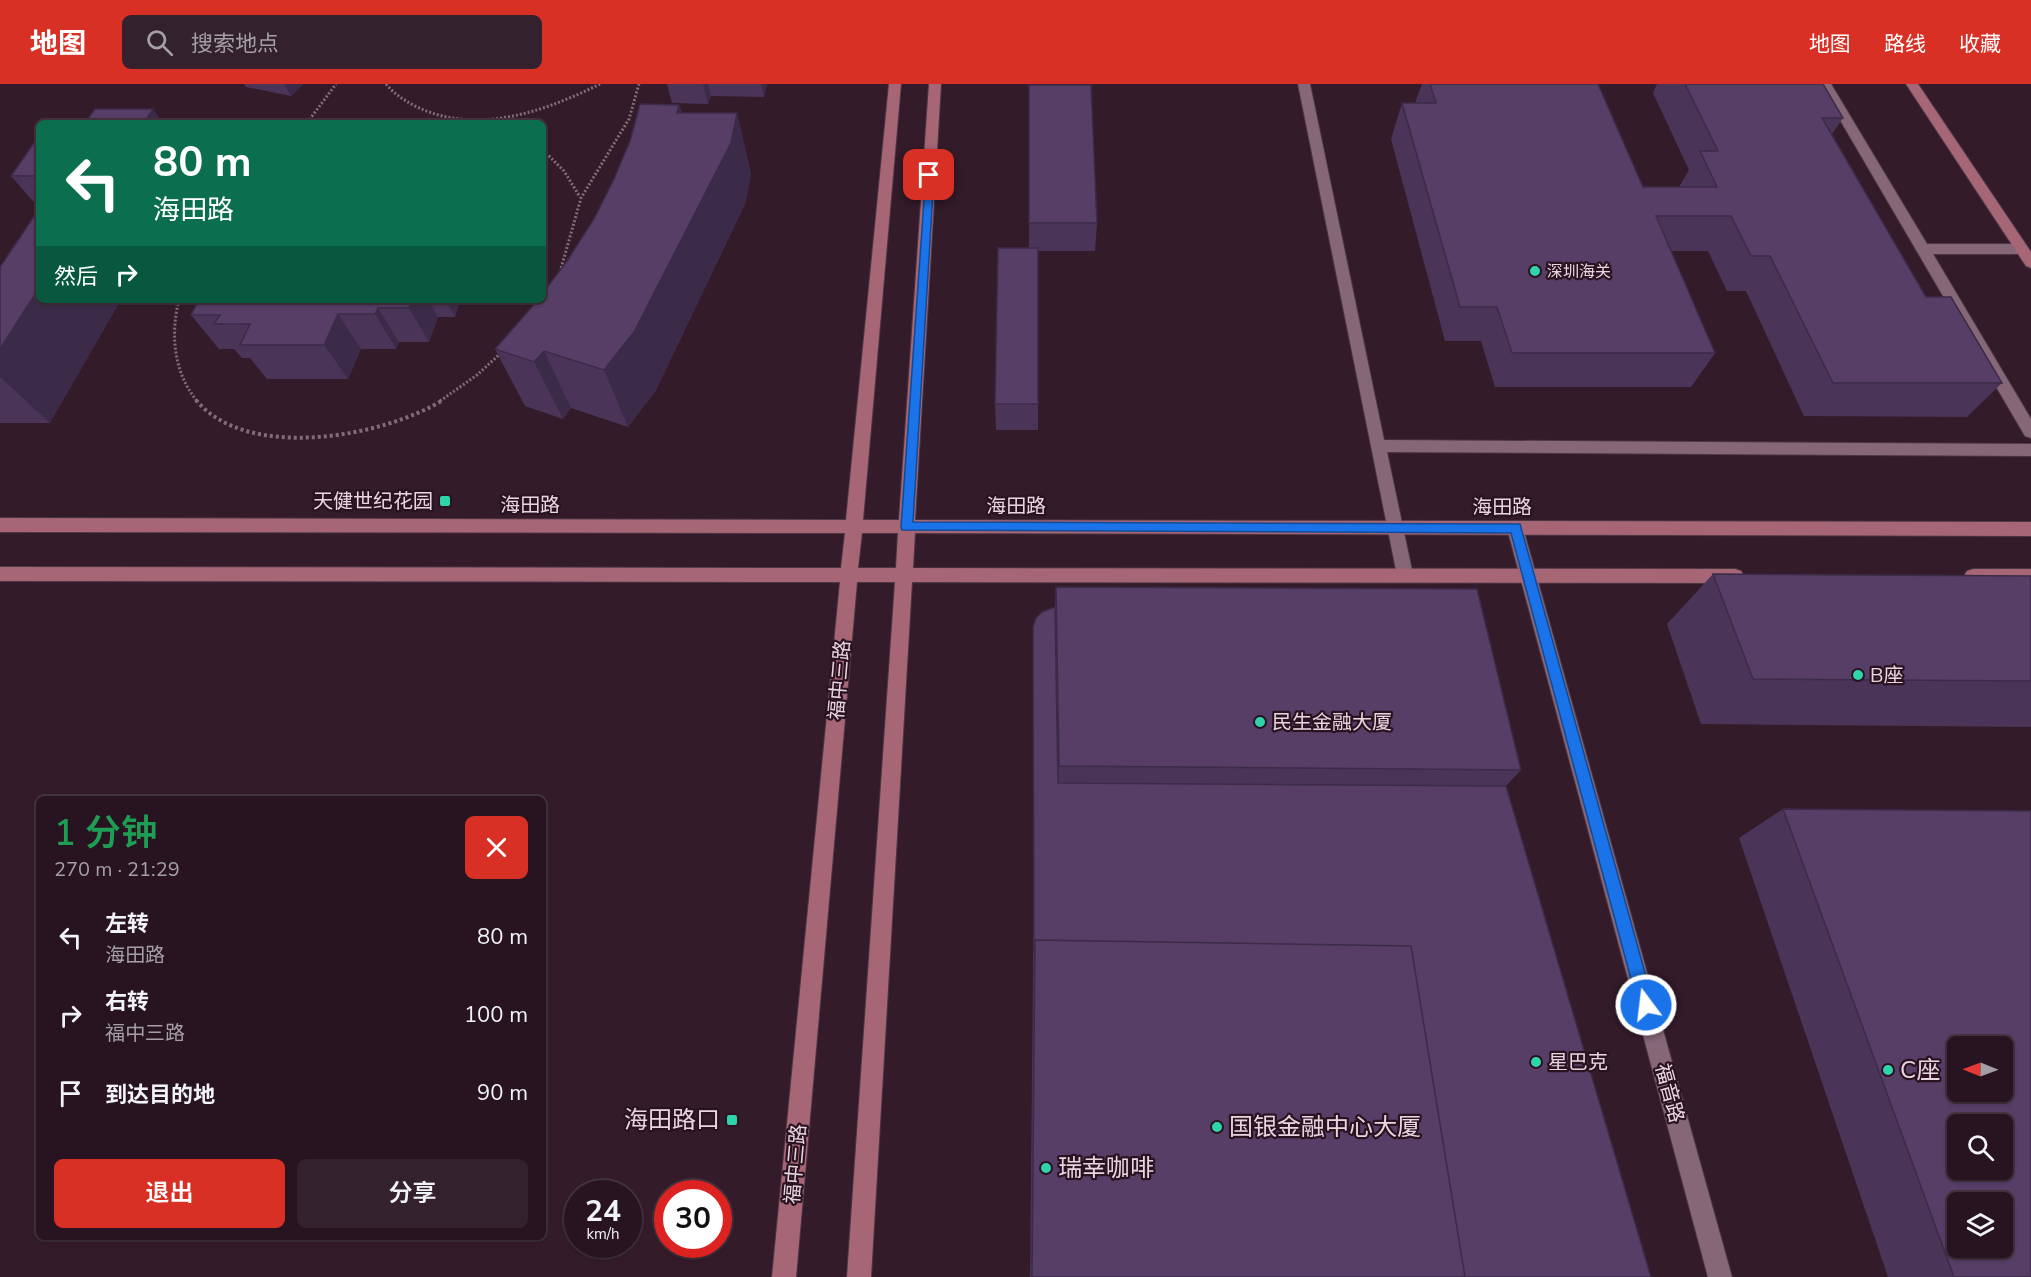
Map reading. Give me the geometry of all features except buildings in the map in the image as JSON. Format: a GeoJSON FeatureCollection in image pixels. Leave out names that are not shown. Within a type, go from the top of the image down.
{"type":"FeatureCollection","features":[{"type":"Feature","properties":{"kind":"street","name":"福中三路"},"geometry":{"type":"LineString","coordinates":[[784,1277],[895,84]]}},
{"type":"Feature","properties":{"kind":"street"},"geometry":{"type":"LineString","coordinates":[[859,1277],[935,84]]}},
{"type":"Feature","properties":{"kind":"street"},"geometry":{"type":"LineString","coordinates":[[1304,84],[1404,575]]}},
{"type":"Feature","properties":{"kind":"street"},"geometry":{"type":"LineString","coordinates":[[1825,84],[2031,432]]}},
{"type":"Feature","properties":{"kind":"street"},"geometry":{"type":"LineString","coordinates":[[1912,84],[2031,262]]}},
{"type":"Feature","properties":{"kind":"street"},"geometry":{"type":"LineString","coordinates":[[1922,249],[2022,249]]}},
{"type":"Feature","properties":{"kind":"street"},"geometry":{"type":"LineString","coordinates":[[1377,446],[2031,450]]}},
{"type":"Feature","properties":{"kind":"street","name":"海田路"},"geometry":{"type":"LineString","coordinates":[[0,525],[2031,529]]}},
{"type":"Feature","properties":{"kind":"street","name":"福音路"},"geometry":{"type":"LineString","coordinates":[[1515,528],[1720,1277]]}},
{"type":"Feature","properties":{"kind":"street"},"geometry":{"type":"LineString","coordinates":[[0,574],[1756,576]]}},
{"type":"Feature","properties":{"kind":"street"},"geometry":{"type":"LineString","coordinates":[[1959,576],[2031,576]]}},
{"type":"Feature","properties":{"kind":"path"},"geometry":{"type":"LineString","coordinates":[[309,120],[336,84]]}},
{"type":"Feature","properties":{"kind":"path"},"geometry":{"type":"LineString","coordinates":[[386,84],[391,92],[415,107],[447,120],[488,119],[530,113],[570,100],[600,84]]}},
{"type":"Feature","properties":{"kind":"path"},"geometry":{"type":"LineString","coordinates":[[557,280],[566,257],[581,198],[629,119],[639,84]]}},
{"type":"Feature","properties":{"kind":"path"},"geometry":{"type":"LineString","coordinates":[[546,153],[566,172],[581,198]]}},
{"type":"Feature","properties":{"kind":"path"},"geometry":{"type":"LineString","coordinates":[[179,303],[174,336],[176,357],[190,395],[214,417],[250,432],[294,439],[343,435],[392,423],[438,404],[476,377],[506,348]]}},
{"type":"Feature","properties":{"kind":"place","name":"深圳海关"},"geometry":{"type":"Point","coordinates":[1535,271]}},
{"type":"Feature","properties":{"kind":"place","name":"天健世纪花园"},"geometry":{"type":"Point","coordinates":[445,501]}},
{"type":"Feature","properties":{"kind":"place","name":"B座"},"geometry":{"type":"Point","coordinates":[1858,675]}},
{"type":"Feature","properties":{"kind":"place","name":"民生金融大厦"},"geometry":{"type":"Point","coordinates":[1260,722]}},
{"type":"Feature","properties":{"kind":"place","name":"星巴克"},"geometry":{"type":"Point","coordinates":[1536,1062]}},
{"type":"Feature","properties":{"kind":"place","name":"C座"},"geometry":{"type":"Point","coordinates":[1888,1070]}},
{"type":"Feature","properties":{"kind":"place","name":"海田路口"},"geometry":{"type":"Point","coordinates":[732,1120]}},
{"type":"Feature","properties":{"kind":"place","name":"国银金融中心大厦"},"geometry":{"type":"Point","coordinates":[1217,1127]}},
{"type":"Feature","properties":{"kind":"place","name":"瑞幸咖啡"},"geometry":{"type":"Point","coordinates":[1046,1168]}},
{"type":"Feature","properties":{"kind":"route"},"geometry":{"type":"LineString","coordinates":[[929,175],[907,527],[1515,528],[1646,1005]]}}]}
